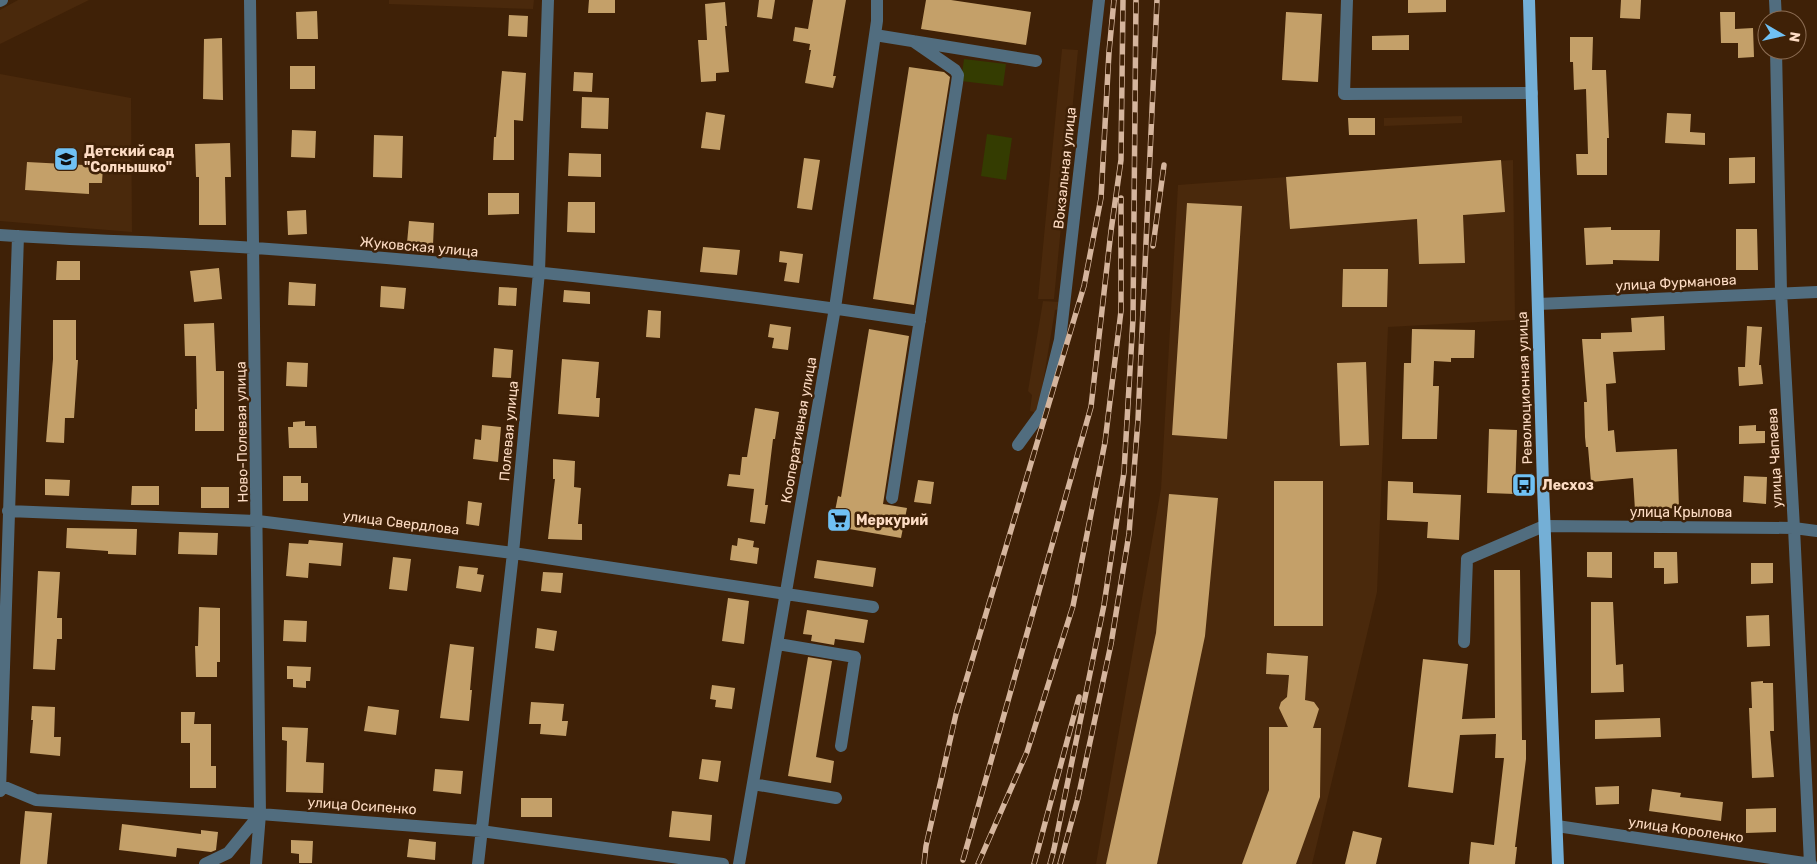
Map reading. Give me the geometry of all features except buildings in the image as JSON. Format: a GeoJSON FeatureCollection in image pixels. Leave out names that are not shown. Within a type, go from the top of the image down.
{"type":"FeatureCollection","features":[{"type":"Feature","properties":{"kind":"main road","name":"Революционная улица"},"geometry":{"type":"LineString","coordinates":[[1529,0],[1544,526],[1558,864]]}},
{"type":"Feature","properties":{"kind":"street","name":"Ново-Полевая улица"},"geometry":{"type":"LineString","coordinates":[[250,0],[258,521],[260,814],[256,864]]}},
{"type":"Feature","properties":{"kind":"street","name":"Полевая улица"},"geometry":{"type":"LineString","coordinates":[[478,864],[513,552],[539,272],[548,0]]}},
{"type":"Feature","properties":{"kind":"street","name":"Кооперативная улица"},"geometry":{"type":"LineString","coordinates":[[740,864],[835,308],[875,35],[877,0]]}},
{"type":"Feature","properties":{"kind":"street","name":"Вокзальная улица"},"geometry":{"type":"LineString","coordinates":[[1018,445],[1042,412],[1060,340],[1099,0]]}},
{"type":"Feature","properties":{"kind":"street"},"geometry":{"type":"LineString","coordinates":[[1347,0],[1344,94],[1532,93]]}},
{"type":"Feature","properties":{"kind":"street"},"geometry":{"type":"LineString","coordinates":[[875,35],[1036,61]]}},
{"type":"Feature","properties":{"kind":"street"},"geometry":{"type":"LineString","coordinates":[[892,498],[958,75],[955,70],[913,41]]}},
{"type":"Feature","properties":{"kind":"street","name":"улица Чапаева"},"geometry":{"type":"LineString","coordinates":[[1776,60],[1781,292],[1810,864]]}},
{"type":"Feature","properties":{"kind":"street","name":"Жуковская улица"},"geometry":{"type":"LineString","coordinates":[[0,235],[255,248],[539,272],[835,308],[920,321]]}},
{"type":"Feature","properties":{"kind":"street"},"geometry":{"type":"LineString","coordinates":[[0,792],[18,236]]}},
{"type":"Feature","properties":{"kind":"street","name":"улица Фурманова"},"geometry":{"type":"LineString","coordinates":[[1538,304],[1781,292],[1817,292]]}},
{"type":"Feature","properties":{"kind":"street","name":"улица Свердлова"},"geometry":{"type":"LineString","coordinates":[[8,511],[258,521],[513,552],[873,606]]}},
{"type":"Feature","properties":{"kind":"street"},"geometry":{"type":"LineString","coordinates":[[1464,642],[1467,559],[1544,526]]}},
{"type":"Feature","properties":{"kind":"street","name":"улица Крылова"},"geometry":{"type":"LineString","coordinates":[[1544,526],[1794,528],[1817,530]]}},
{"type":"Feature","properties":{"kind":"street"},"geometry":{"type":"LineString","coordinates":[[778,644],[855,657],[841,746]]}},
{"type":"Feature","properties":{"kind":"street"},"geometry":{"type":"LineString","coordinates":[[753,784],[836,798]]}},
{"type":"Feature","properties":{"kind":"street","name":"улица Осипенко"},"geometry":{"type":"LineString","coordinates":[[0,785],[36,800],[481,830],[723,864]]}},
{"type":"Feature","properties":{"kind":"street"},"geometry":{"type":"LineString","coordinates":[[205,864],[228,854],[260,814]]}},
{"type":"Feature","properties":{"kind":"street","name":"улица Короленко"},"geometry":{"type":"LineString","coordinates":[[1557,826],[1810,864]]}},
{"type":"Feature","properties":{"kind":"shaded area"},"geometry":{"type":"Polygon","coordinates":[[[18,0],[89,0],[0,44],[0,10],[18,0]]]}},
{"type":"Feature","properties":{"kind":"shaded area"},"geometry":{"type":"Polygon","coordinates":[[[389,0],[534,0],[533,9],[389,4],[389,0]]]}},
{"type":"Feature","properties":{"kind":"shaded area"},"geometry":{"type":"Polygon","coordinates":[[[1062,49],[1078,50],[1054,299],[1038,299],[1062,49]]]}},
{"type":"Feature","properties":{"kind":"shaded area","name":"Детский сад \"Солнышко\""},"geometry":{"type":"Polygon","coordinates":[[[0,74],[131,98],[132,232],[0,221],[0,74]]]}},
{"type":"Feature","properties":{"kind":"shaded area"},"geometry":{"type":"Polygon","coordinates":[[[1462,116],[1462,123],[1384,126],[1384,118],[1462,116]]]}},
{"type":"Feature","properties":{"kind":"shaded area"},"geometry":{"type":"Polygon","coordinates":[[[1513,160],[1515,320],[1388,327],[1377,592],[1312,864],[1096,864],[1161,489],[1178,185],[1513,160]]]}},
{"type":"Feature","properties":{"kind":"shaded area"},"geometry":{"type":"Polygon","coordinates":[[[1043,301],[1061,302],[1060,309],[1055,310],[1038,413],[1030,411],[1032,395],[1028,391],[1043,301]]]}},
{"type":"Feature","properties":{"kind":"green space"},"geometry":{"type":"Polygon","coordinates":[[[964,59],[1006,64],[1003,86],[961,81],[964,59]]]}},
{"type":"Feature","properties":{"kind":"green space"},"geometry":{"type":"Polygon","coordinates":[[[987,134],[1012,138],[1006,180],[981,176],[987,134]]]}},
{"type":"Feature","properties":{"kind":"railway"},"geometry":{"type":"LineString","coordinates":[[924,864],[926,846],[956,714],[1084,286],[1101,198],[1109,52],[1114,0]]}},
{"type":"Feature","properties":{"kind":"railway"},"geometry":{"type":"LineString","coordinates":[[963,860],[1091,407],[1121,160],[1123,0]]}},
{"type":"Feature","properties":{"kind":"railway"},"geometry":{"type":"LineString","coordinates":[[1050,864],[1104,605],[1124,472],[1133,319],[1136,0]]}},
{"type":"Feature","properties":{"kind":"railway"},"geometry":{"type":"LineString","coordinates":[[1060,864],[1078,798],[1111,644],[1129,534],[1138,420],[1157,0]]}},
{"type":"Feature","properties":{"kind":"railway"},"geometry":{"type":"LineString","coordinates":[[1153,246],[1164,165]]}},
{"type":"Feature","properties":{"kind":"railway"},"geometry":{"type":"LineString","coordinates":[[978,864],[1027,752],[1073,606],[1105,442],[1121,311],[1121,198]]}},
{"type":"Feature","properties":{"kind":"railway"},"geometry":{"type":"LineString","coordinates":[[1034,864],[1079,697]]}},
{"type":"Feature","properties":{"kind":"place","name":"Детский сад \"Солнышко\""},"geometry":{"type":"Point","coordinates":[66,159]}},
{"type":"Feature","properties":{"kind":"place","name":"Лесхоз"},"geometry":{"type":"Point","coordinates":[1524,485]}},
{"type":"Feature","properties":{"kind":"place","name":"Меркурий"},"geometry":{"type":"Point","coordinates":[839,520]}}]}
